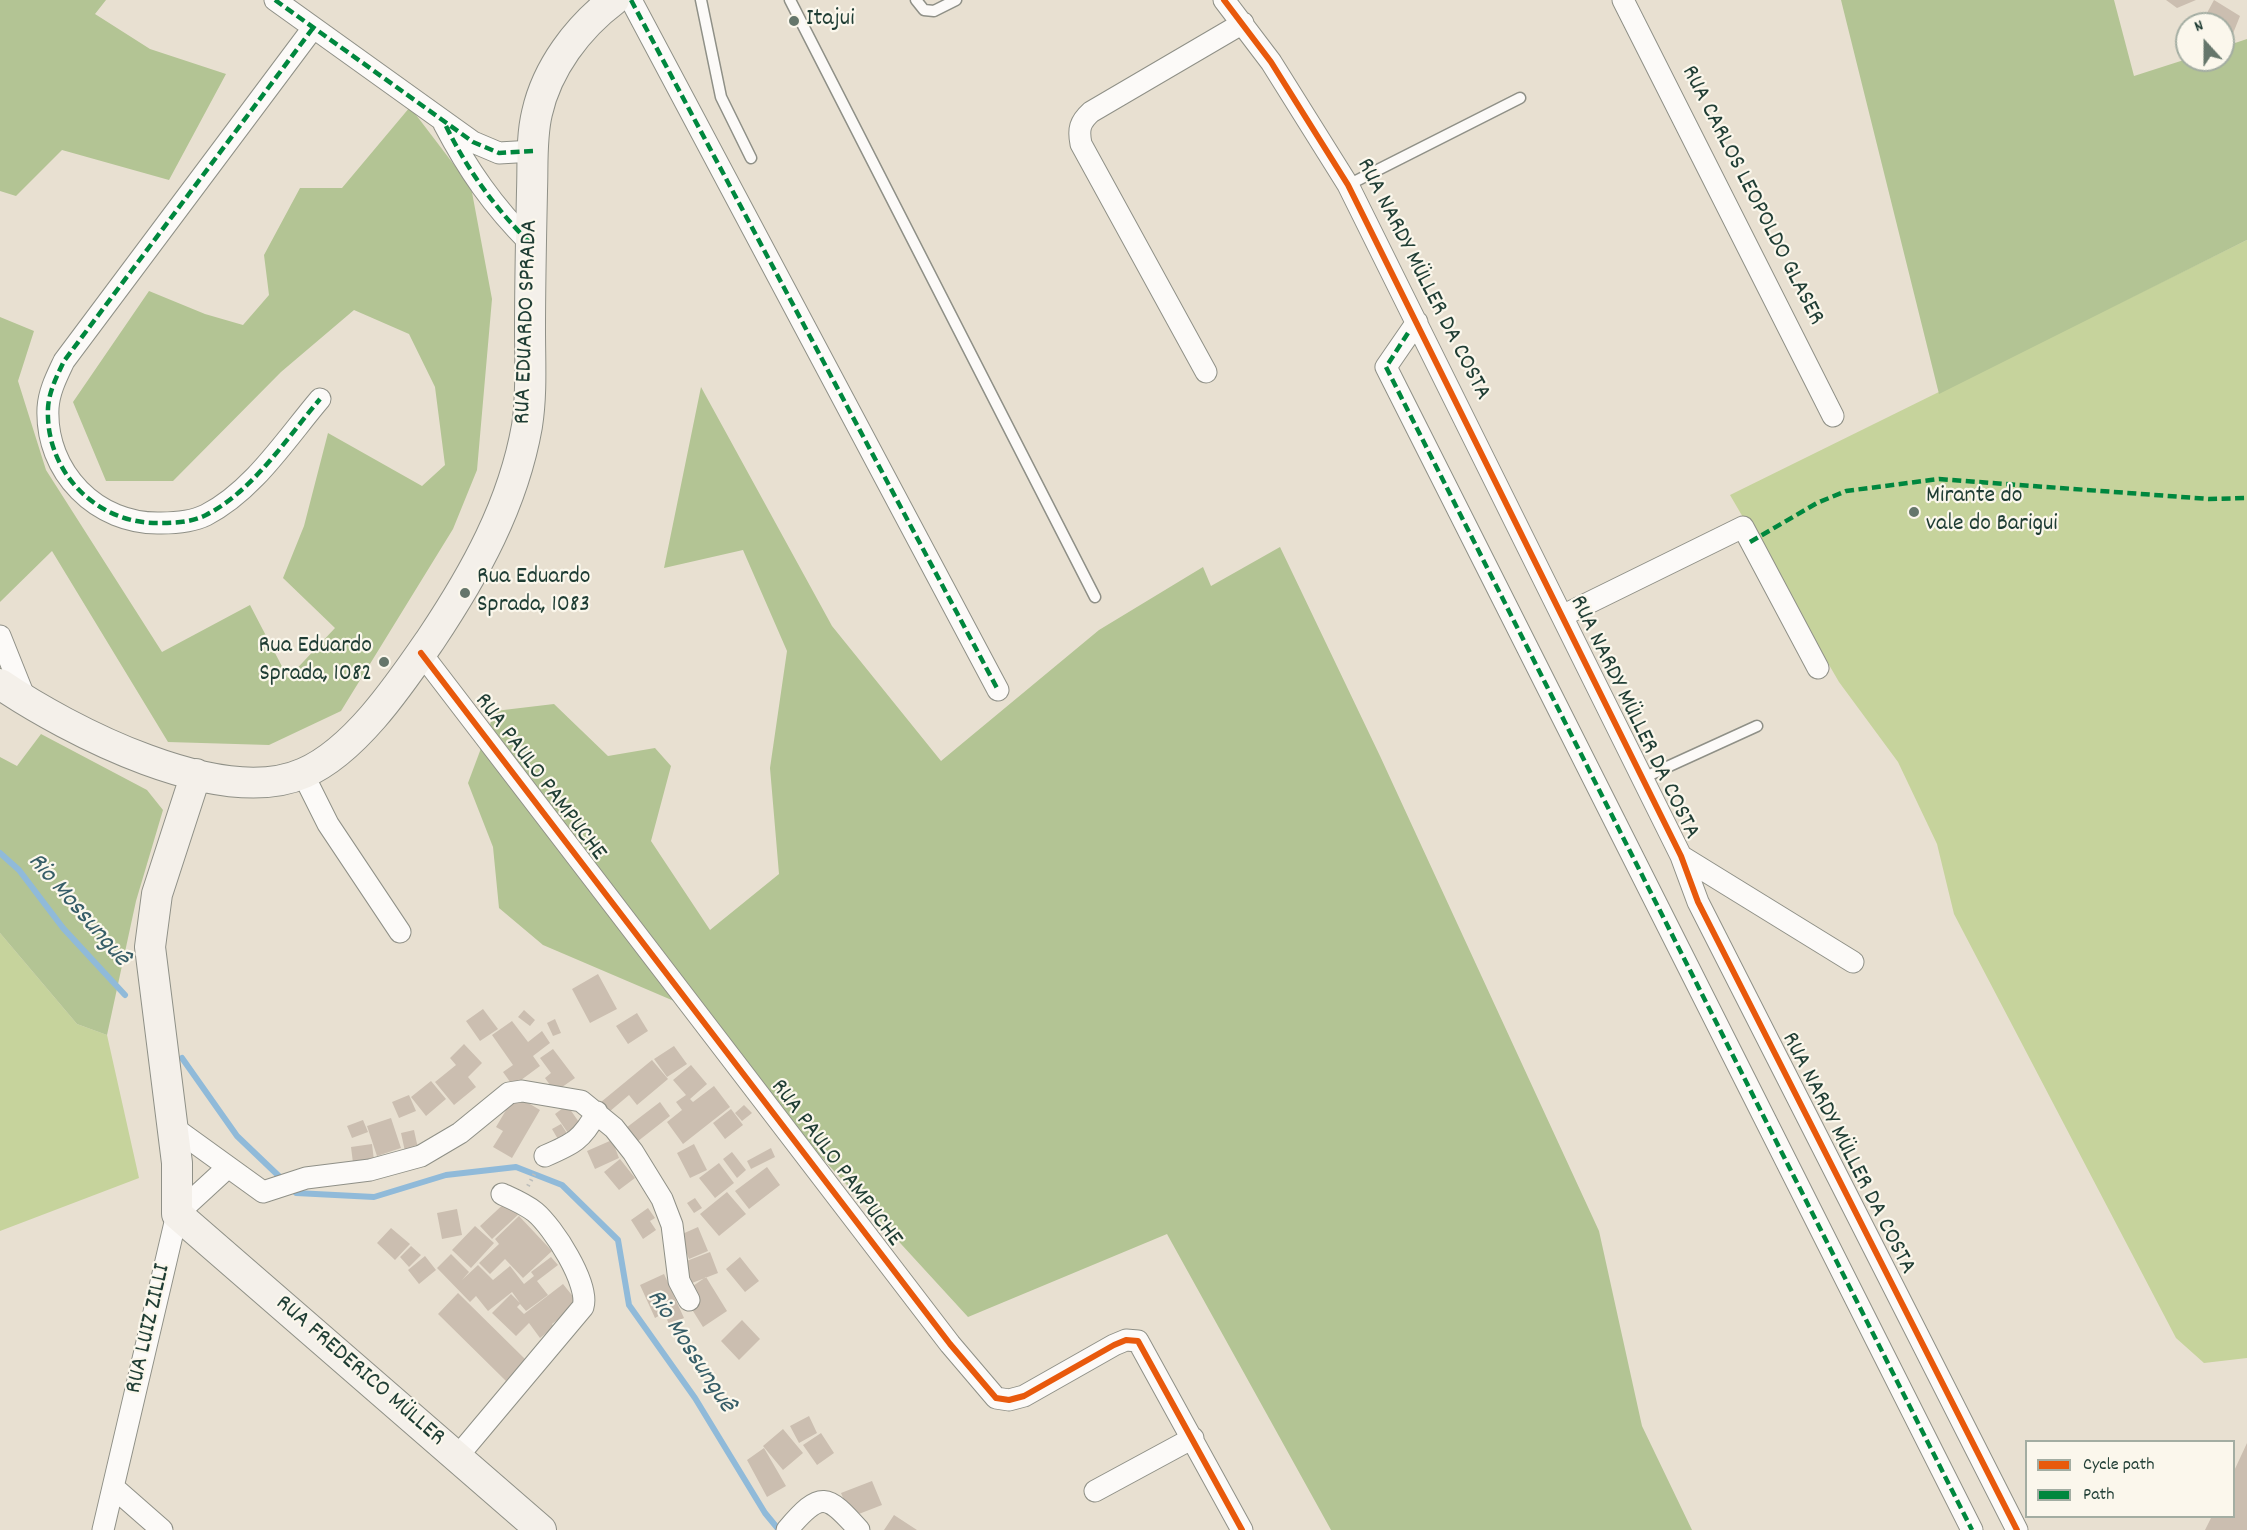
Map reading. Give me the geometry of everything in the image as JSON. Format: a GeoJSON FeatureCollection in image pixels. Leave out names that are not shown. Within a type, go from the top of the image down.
{"type":"FeatureCollection","features":[{"type":"Feature","properties":{"kind":"main road","name":"RUA EDUARDO SPRADA"},"geometry":{"type":"LineString","coordinates":[[0,684],[27,702],[103,742],[144,759],[196,774],[241,781],[286,779],[303,774],[327,759],[360,730],[421,653],[453,606],[495,529],[521,458],[530,387],[533,151],[538,110],[548,81],[568,47],[586,25],[614,0]]}},
{"type":"Feature","properties":{"kind":"main road","name":"RUA LUIZ ZILLI"},"geometry":{"type":"LineString","coordinates":[[177,1214],[174,1126],[152,977],[152,928],[157,894],[196,774]]}},
{"type":"Feature","properties":{"kind":"main road","name":"RUA FREDERICO MÜLLER"},"geometry":{"type":"LineString","coordinates":[[177,1214],[541,1530]]}},
{"type":"Feature","properties":{"kind":"street"},"geometry":{"type":"LineString","coordinates":[[275,0],[473,142],[499,153],[533,151]]}},
{"type":"Feature","properties":{"kind":"street"},"geometry":{"type":"LineString","coordinates":[[631,0],[998,690]]}},
{"type":"Feature","properties":{"kind":"street","name":"RUA NARDY MÜLLER DA COSTA"},"geometry":{"type":"LineString","coordinates":[[1224,0],[1271,62],[1348,186],[1682,856],[1698,902],[2017,1530]]}},
{"type":"Feature","properties":{"kind":"street","name":"RUA CARLOS LEOPOLDO GLASER"},"geometry":{"type":"LineString","coordinates":[[1623,0],[1833,416]]}},
{"type":"Feature","properties":{"kind":"street"},"geometry":{"type":"LineString","coordinates":[[1206,372],[1081,144],[1079,132],[1082,121],[1091,112],[1243,23]]}},
{"type":"Feature","properties":{"kind":"street"},"geometry":{"type":"LineString","coordinates":[[313,28],[64,361],[52,387],[48,408],[50,438],[60,465],[75,487],[95,506],[126,520],[178,523],[203,517],[225,504],[244,488],[320,399]]}},
{"type":"Feature","properties":{"kind":"street"},"geometry":{"type":"LineString","coordinates":[[444,123],[460,154],[499,212],[531,243]]}},
{"type":"Feature","properties":{"kind":"street"},"geometry":{"type":"LineString","coordinates":[[1417,322],[1386,368],[1972,1530]]}},
{"type":"Feature","properties":{"kind":"street"},"geometry":{"type":"LineString","coordinates":[[1562,616],[1743,527],[1818,668]]}},
{"type":"Feature","properties":{"kind":"street"},"geometry":{"type":"LineString","coordinates":[[0,636],[27,702]]}},
{"type":"Feature","properties":{"kind":"street","name":"RUA PAULO PAMPUCHE"},"geometry":{"type":"LineString","coordinates":[[421,653],[950,1344],[996,1398],[1009,1400],[1024,1396],[1114,1345],[1126,1340],[1138,1341],[1242,1530]]}},
{"type":"Feature","properties":{"kind":"street"},"geometry":{"type":"LineString","coordinates":[[303,774],[328,824],[400,932]]}},
{"type":"Feature","properties":{"kind":"street"},"geometry":{"type":"LineString","coordinates":[[1682,856],[1853,962]]}},
{"type":"Feature","properties":{"kind":"street"},"geometry":{"type":"LineString","coordinates":[[174,1126],[259,1190],[275,1188],[296,1181],[370,1170],[421,1156],[451,1139],[509,1093],[522,1092],[581,1101],[597,1112],[633,1152],[662,1199],[672,1225],[679,1281],[689,1300]]}},
{"type":"Feature","properties":{"kind":"street"},"geometry":{"type":"LineString","coordinates":[[545,1156],[576,1142],[587,1131],[597,1112]]}},
{"type":"Feature","properties":{"kind":"street"},"geometry":{"type":"LineString","coordinates":[[177,1214],[227,1168]]}},
{"type":"Feature","properties":{"kind":"street"},"geometry":{"type":"LineString","coordinates":[[457,1457],[583,1307],[584,1292],[563,1249],[535,1213],[510,1198]]}},
{"type":"Feature","properties":{"kind":"street","name":"RUA LUIZ ZILLI"},"geometry":{"type":"LineString","coordinates":[[103,1530],[177,1214]]}},
{"type":"Feature","properties":{"kind":"street"},"geometry":{"type":"LineString","coordinates":[[1095,1491],[1193,1438]]}},
{"type":"Feature","properties":{"kind":"street"},"geometry":{"type":"LineString","coordinates":[[113,1487],[162,1530]]}},
{"type":"Feature","properties":{"kind":"street"},"geometry":{"type":"LineString","coordinates":[[790,1527],[803,1513],[822,1501],[832,1502],[839,1507],[859,1530]]}},
{"type":"Feature","properties":{"kind":"lane"},"geometry":{"type":"LineString","coordinates":[[701,0],[721,97],[751,158]]}},
{"type":"Feature","properties":{"kind":"lane"},"geometry":{"type":"LineString","coordinates":[[790,0],[1095,597]]}},
{"type":"Feature","properties":{"kind":"lane"},"geometry":{"type":"LineString","coordinates":[[916,0],[924,10],[934,11],[956,0]]}},
{"type":"Feature","properties":{"kind":"lane"},"geometry":{"type":"LineString","coordinates":[[1348,186],[1520,98]]}},
{"type":"Feature","properties":{"kind":"lane"},"geometry":{"type":"LineString","coordinates":[[1643,778],[1757,726]]}},
{"type":"Feature","properties":{"kind":"path"},"geometry":{"type":"LineString","coordinates":[[510,1198],[545,1156]]}},
{"type":"Feature","properties":{"kind":"green space"},"geometry":{"type":"Polygon","coordinates":[[[0,0],[106,0],[95,14],[150,49],[226,74],[169,180],[62,150],[16,196],[0,191],[0,0]]]}},
{"type":"Feature","properties":{"kind":"green space"},"geometry":{"type":"Polygon","coordinates":[[[1841,0],[2114,0],[2134,76],[2175,63],[2175,72],[2235,72],[2235,43],[2247,39],[2247,240],[1939,394],[1841,0]]]}},
{"type":"Feature","properties":{"kind":"green space"},"geometry":{"type":"Polygon","coordinates":[[[410,107],[471,187],[492,299],[477,470],[453,529],[341,711],[269,745],[168,742],[52,551],[0,602],[0,317],[34,331],[18,381],[46,470],[162,652],[250,605],[288,678],[335,628],[283,578],[304,526],[328,433],[422,486],[445,465],[435,387],[409,334],[354,310],[281,372],[173,481],[106,481],[73,402],[149,291],[205,314],[243,325],[269,295],[264,255],[300,188],[342,188],[410,107]]]}},
{"type":"Feature","properties":{"kind":"green space"},"geometry":{"type":"Polygon","coordinates":[[[2247,240],[2247,1358],[2204,1363],[2176,1338],[1954,914],[1937,844],[1898,762],[1839,682],[1730,495],[2247,240]]]}},
{"type":"Feature","properties":{"kind":"green space"},"geometry":{"type":"Polygon","coordinates":[[[701,387],[832,626],[941,761],[1099,630],[1203,567],[1211,586],[1280,547],[1380,756],[1599,1231],[1642,1426],[1692,1530],[1331,1530],[1167,1234],[968,1317],[681,1004],[543,945],[499,908],[493,847],[468,783],[495,711],[554,704],[608,756],[655,748],[671,766],[651,841],[710,930],[779,874],[770,768],[787,651],[743,550],[664,568],[701,387]]]}},
{"type":"Feature","properties":{"kind":"green space"},"geometry":{"type":"Polygon","coordinates":[[[41,734],[147,790],[163,810],[136,901],[107,1035],[77,1024],[0,933],[0,757],[17,766],[41,734]]]}},
{"type":"Feature","properties":{"kind":"green space"},"geometry":{"type":"Polygon","coordinates":[[[0,933],[77,1024],[107,1035],[139,1178],[0,1231],[0,933]]]}},
{"type":"Feature","properties":{"kind":"building"},"geometry":{"type":"Polygon","coordinates":[[[2166,0],[2196,0],[2177,8],[2166,0]]]}},
{"type":"Feature","properties":{"kind":"building"},"geometry":{"type":"Polygon","coordinates":[[[2214,0],[2234,12],[2208,12],[2214,0]]]}},
{"type":"Feature","properties":{"kind":"building"},"geometry":{"type":"Polygon","coordinates":[[[2235,13],[2240,16],[2235,28],[2235,13]]]}},
{"type":"Feature","properties":{"kind":"building"},"geometry":{"type":"Polygon","coordinates":[[[598,974],[617,1009],[590,1023],[572,989],[598,974]]]}},
{"type":"Feature","properties":{"kind":"building"},"geometry":{"type":"Polygon","coordinates":[[[483,1009],[498,1029],[480,1041],[466,1021],[483,1009]]]}},
{"type":"Feature","properties":{"kind":"building"},"geometry":{"type":"Polygon","coordinates":[[[524,1010],[535,1020],[530,1026],[518,1017],[524,1010]]]}},
{"type":"Feature","properties":{"kind":"building"},"geometry":{"type":"Polygon","coordinates":[[[637,1013],[648,1031],[628,1044],[616,1026],[637,1013]]]}},
{"type":"Feature","properties":{"kind":"building"},"geometry":{"type":"Polygon","coordinates":[[[555,1019],[561,1033],[553,1036],[547,1023],[555,1019]]]}},
{"type":"Feature","properties":{"kind":"building"},"geometry":{"type":"Polygon","coordinates":[[[512,1021],[528,1042],[542,1031],[550,1043],[533,1056],[540,1066],[513,1086],[503,1072],[513,1065],[492,1035],[512,1021]]]}},
{"type":"Feature","properties":{"kind":"building"},"geometry":{"type":"Polygon","coordinates":[[[464,1044],[482,1063],[468,1077],[476,1087],[454,1105],[435,1082],[456,1065],[450,1058],[464,1044]]]}},
{"type":"Feature","properties":{"kind":"building"},"geometry":{"type":"Polygon","coordinates":[[[674,1046],[687,1064],[667,1077],[654,1059],[674,1046]]]}},
{"type":"Feature","properties":{"kind":"building"},"geometry":{"type":"Polygon","coordinates":[[[553,1049],[575,1078],[555,1092],[545,1078],[551,1073],[540,1058],[553,1049]]]}},
{"type":"Feature","properties":{"kind":"building"},"geometry":{"type":"Polygon","coordinates":[[[652,1060],[668,1079],[637,1105],[629,1095],[609,1112],[601,1102],[652,1060]]]}},
{"type":"Feature","properties":{"kind":"building"},"geometry":{"type":"Polygon","coordinates":[[[691,1065],[707,1084],[690,1099],[693,1102],[714,1086],[730,1107],[683,1144],[667,1122],[682,1110],[676,1102],[686,1095],[673,1080],[691,1065]]]}},
{"type":"Feature","properties":{"kind":"building"},"geometry":{"type":"Polygon","coordinates":[[[431,1081],[446,1099],[426,1116],[411,1097],[431,1081]]]}},
{"type":"Feature","properties":{"kind":"building"},"geometry":{"type":"Polygon","coordinates":[[[409,1095],[416,1111],[399,1118],[392,1102],[409,1095]]]}},
{"type":"Feature","properties":{"kind":"building"},"geometry":{"type":"Polygon","coordinates":[[[515,1095],[540,1110],[512,1158],[493,1147],[503,1131],[496,1127],[515,1095]]]}},
{"type":"Feature","properties":{"kind":"building"},"geometry":{"type":"Polygon","coordinates":[[[660,1102],[670,1116],[633,1145],[622,1131],[660,1102]]]}},
{"type":"Feature","properties":{"kind":"building"},"geometry":{"type":"Polygon","coordinates":[[[567,1105],[581,1125],[568,1133],[555,1114],[567,1105]]]}},
{"type":"Feature","properties":{"kind":"building"},"geometry":{"type":"Polygon","coordinates":[[[744,1105],[752,1113],[742,1121],[735,1113],[744,1105]]]}},
{"type":"Feature","properties":{"kind":"building"},"geometry":{"type":"Polygon","coordinates":[[[731,1109],[743,1125],[725,1139],[713,1123],[731,1109]]]}},
{"type":"Feature","properties":{"kind":"building"},"geometry":{"type":"Polygon","coordinates":[[[391,1118],[401,1148],[377,1156],[367,1126],[391,1118]]]}},
{"type":"Feature","properties":{"kind":"building"},"geometry":{"type":"Polygon","coordinates":[[[363,1120],[368,1132],[352,1138],[347,1126],[363,1120]]]}},
{"type":"Feature","properties":{"kind":"building"},"geometry":{"type":"Polygon","coordinates":[[[561,1124],[568,1135],[562,1146],[552,1129],[561,1124]]]}},
{"type":"Feature","properties":{"kind":"building"},"geometry":{"type":"Polygon","coordinates":[[[414,1130],[419,1153],[406,1156],[401,1133],[414,1130]]]}},
{"type":"Feature","properties":{"kind":"building"},"geometry":{"type":"Polygon","coordinates":[[[612,1140],[619,1158],[595,1169],[587,1151],[612,1140]]]}},
{"type":"Feature","properties":{"kind":"building"},"geometry":{"type":"Polygon","coordinates":[[[372,1144],[375,1169],[354,1171],[351,1147],[372,1144]]]}},
{"type":"Feature","properties":{"kind":"building"},"geometry":{"type":"Polygon","coordinates":[[[694,1144],[707,1170],[690,1178],[677,1153],[694,1144]]]}},
{"type":"Feature","properties":{"kind":"building"},"geometry":{"type":"Polygon","coordinates":[[[771,1148],[775,1157],[751,1169],[747,1161],[771,1148]]]}},
{"type":"Feature","properties":{"kind":"building"},"geometry":{"type":"Polygon","coordinates":[[[732,1152],[746,1170],[737,1178],[723,1159],[732,1152]]]}},
{"type":"Feature","properties":{"kind":"building"},"geometry":{"type":"Polygon","coordinates":[[[620,1159],[635,1178],[619,1190],[604,1172],[620,1159]]]}},
{"type":"Feature","properties":{"kind":"building"},"geometry":{"type":"Polygon","coordinates":[[[719,1163],[734,1183],[715,1198],[699,1178],[719,1163]]]}},
{"type":"Feature","properties":{"kind":"building"},"geometry":{"type":"Polygon","coordinates":[[[767,1167],[780,1185],[749,1209],[735,1191],[767,1167]]]}},
{"type":"Feature","properties":{"kind":"building"},"geometry":{"type":"Polygon","coordinates":[[[727,1192],[746,1214],[719,1236],[700,1214],[727,1192]]]}},
{"type":"Feature","properties":{"kind":"building"},"geometry":{"type":"Polygon","coordinates":[[[695,1198],[702,1208],[694,1213],[687,1203],[695,1198]]]}},
{"type":"Feature","properties":{"kind":"building"},"geometry":{"type":"Polygon","coordinates":[[[509,1199],[521,1212],[492,1239],[480,1226],[509,1199]]]}},
{"type":"Feature","properties":{"kind":"building"},"geometry":{"type":"Polygon","coordinates":[[[648,1208],[655,1218],[650,1221],[656,1230],[643,1239],[631,1220],[648,1208]]]}},
{"type":"Feature","properties":{"kind":"building"},"geometry":{"type":"Polygon","coordinates":[[[457,1209],[462,1235],[442,1239],[437,1213],[457,1209]]]}},
{"type":"Feature","properties":{"kind":"building"},"geometry":{"type":"Polygon","coordinates":[[[519,1216],[552,1251],[523,1278],[505,1259],[490,1274],[479,1263],[499,1244],[495,1239],[519,1216]]]}},
{"type":"Feature","properties":{"kind":"building"},"geometry":{"type":"Polygon","coordinates":[[[475,1226],[494,1243],[471,1268],[452,1250],[475,1226]]]}},
{"type":"Feature","properties":{"kind":"building"},"geometry":{"type":"Polygon","coordinates":[[[698,1227],[708,1251],[689,1259],[680,1235],[698,1227]]]}},
{"type":"Feature","properties":{"kind":"building"},"geometry":{"type":"Polygon","coordinates":[[[391,1228],[410,1244],[395,1260],[377,1243],[391,1228]]]}},
{"type":"Feature","properties":{"kind":"building"},"geometry":{"type":"Polygon","coordinates":[[[411,1246],[421,1255],[409,1267],[400,1257],[411,1246]]]}},
{"type":"Feature","properties":{"kind":"building"},"geometry":{"type":"Polygon","coordinates":[[[710,1252],[718,1273],[692,1283],[684,1262],[710,1252]]]}},
{"type":"Feature","properties":{"kind":"building"},"geometry":{"type":"Polygon","coordinates":[[[451,1254],[469,1272],[462,1280],[478,1265],[493,1280],[510,1266],[524,1284],[534,1276],[531,1272],[551,1257],[558,1265],[537,1281],[548,1295],[526,1311],[520,1304],[517,1307],[524,1314],[563,1284],[579,1304],[552,1324],[554,1327],[540,1338],[529,1323],[516,1336],[492,1313],[511,1294],[520,1303],[512,1292],[488,1311],[476,1296],[470,1302],[437,1268],[451,1254]]]}},
{"type":"Feature","properties":{"kind":"building"},"geometry":{"type":"Polygon","coordinates":[[[425,1256],[436,1270],[419,1284],[408,1270],[425,1256]]]}},
{"type":"Feature","properties":{"kind":"building"},"geometry":{"type":"Polygon","coordinates":[[[740,1257],[759,1281],[745,1292],[726,1269],[740,1257]]]}},
{"type":"Feature","properties":{"kind":"building"},"geometry":{"type":"Polygon","coordinates":[[[664,1274],[684,1318],[669,1324],[664,1313],[655,1318],[640,1285],[664,1274]]]}},
{"type":"Feature","properties":{"kind":"building"},"geometry":{"type":"Polygon","coordinates":[[[706,1277],[727,1311],[703,1327],[688,1303],[690,1288],[706,1277]]]}},
{"type":"Feature","properties":{"kind":"building"},"geometry":{"type":"Polygon","coordinates":[[[458,1293],[526,1360],[506,1381],[438,1314],[458,1293]]]}},
{"type":"Feature","properties":{"kind":"building"},"geometry":{"type":"Polygon","coordinates":[[[742,1320],[760,1339],[739,1360],[721,1341],[742,1320]]]}},
{"type":"Feature","properties":{"kind":"building"},"geometry":{"type":"Polygon","coordinates":[[[809,1416],[817,1433],[799,1443],[790,1426],[809,1416]]]}},
{"type":"Feature","properties":{"kind":"building"},"geometry":{"type":"Polygon","coordinates":[[[783,1429],[803,1453],[783,1470],[763,1446],[783,1429]]]}},
{"type":"Feature","properties":{"kind":"building"},"geometry":{"type":"Polygon","coordinates":[[[821,1433],[834,1453],[817,1465],[803,1445],[821,1433]]]}},
{"type":"Feature","properties":{"kind":"building"},"geometry":{"type":"Polygon","coordinates":[[[2247,1443],[2247,1530],[2205,1530],[2211,1518],[2235,1518],[2235,1469],[2247,1443]]]}},
{"type":"Feature","properties":{"kind":"building"},"geometry":{"type":"Polygon","coordinates":[[[764,1448],[786,1486],[767,1497],[747,1460],[764,1448]]]}},
{"type":"Feature","properties":{"kind":"building"},"geometry":{"type":"Polygon","coordinates":[[[872,1481],[882,1505],[851,1517],[841,1493],[872,1481]]]}},
{"type":"Feature","properties":{"kind":"building"},"geometry":{"type":"Polygon","coordinates":[[[894,1515],[917,1530],[884,1530],[894,1515]]]}},
{"type":"Feature","properties":{"kind":"waterway","name":"Rio Mossunguê"},"geometry":{"type":"LineString","coordinates":[[0,853],[19,870],[63,928],[125,995]]}},
{"type":"Feature","properties":{"kind":"waterway","name":"Rio Mossunguê"},"geometry":{"type":"LineString","coordinates":[[182,1058],[237,1136],[283,1180]]}},
{"type":"Feature","properties":{"kind":"waterway","name":"Rio Mossunguê"},"geometry":{"type":"LineString","coordinates":[[290,1187],[296,1193],[374,1197],[446,1175],[516,1167],[562,1185],[618,1240],[629,1305],[695,1398],[765,1513],[779,1530]]}},
{"type":"Feature","properties":{"kind":"marked path"},"geometry":{"type":"LineString","coordinates":[[275,0],[473,142],[499,153],[533,151]]}},
{"type":"Feature","properties":{"kind":"marked path"},"geometry":{"type":"LineString","coordinates":[[631,0],[998,690]]}},
{"type":"Feature","properties":{"kind":"marked path"},"geometry":{"type":"LineString","coordinates":[[313,28],[64,361],[50,396],[49,431],[55,453],[66,473],[79,490],[96,504],[116,515],[138,521],[178,522],[206,515],[239,492],[268,463],[320,399]]}},
{"type":"Feature","properties":{"kind":"marked path"},"geometry":{"type":"LineString","coordinates":[[446,126],[463,158],[483,188],[530,243]]}},
{"type":"Feature","properties":{"kind":"marked path"},"geometry":{"type":"LineString","coordinates":[[1408,333],[1386,367],[1972,1530]]}},
{"type":"Feature","properties":{"kind":"marked path"},"geometry":{"type":"LineString","coordinates":[[1750,542],[1817,503],[1846,491],[1939,479],[2209,499],[2247,498]]}},
{"type":"Feature","properties":{"kind":"cycle path"},"geometry":{"type":"LineString","coordinates":[[1224,0],[1271,62],[1348,185],[1681,856],[1698,902],[2017,1530]]}},
{"type":"Feature","properties":{"kind":"cycle path"},"geometry":{"type":"LineString","coordinates":[[421,653],[950,1344],[996,1398],[1009,1400],[1024,1396],[1114,1345],[1126,1340],[1138,1341],[1242,1530]]}},
{"type":"Feature","properties":{"kind":"place","name":"Itajui"},"geometry":{"type":"Point","coordinates":[794,21]}},
{"type":"Feature","properties":{"kind":"place","name":"Mirante do vale do Barigui"},"geometry":{"type":"Point","coordinates":[1914,512]}},
{"type":"Feature","properties":{"kind":"place","name":"Rua Eduardo Sprada, 1083"},"geometry":{"type":"Point","coordinates":[465,593]}},
{"type":"Feature","properties":{"kind":"place","name":"Rua Eduardo Sprada, 1082"},"geometry":{"type":"Point","coordinates":[384,662]}}]}
